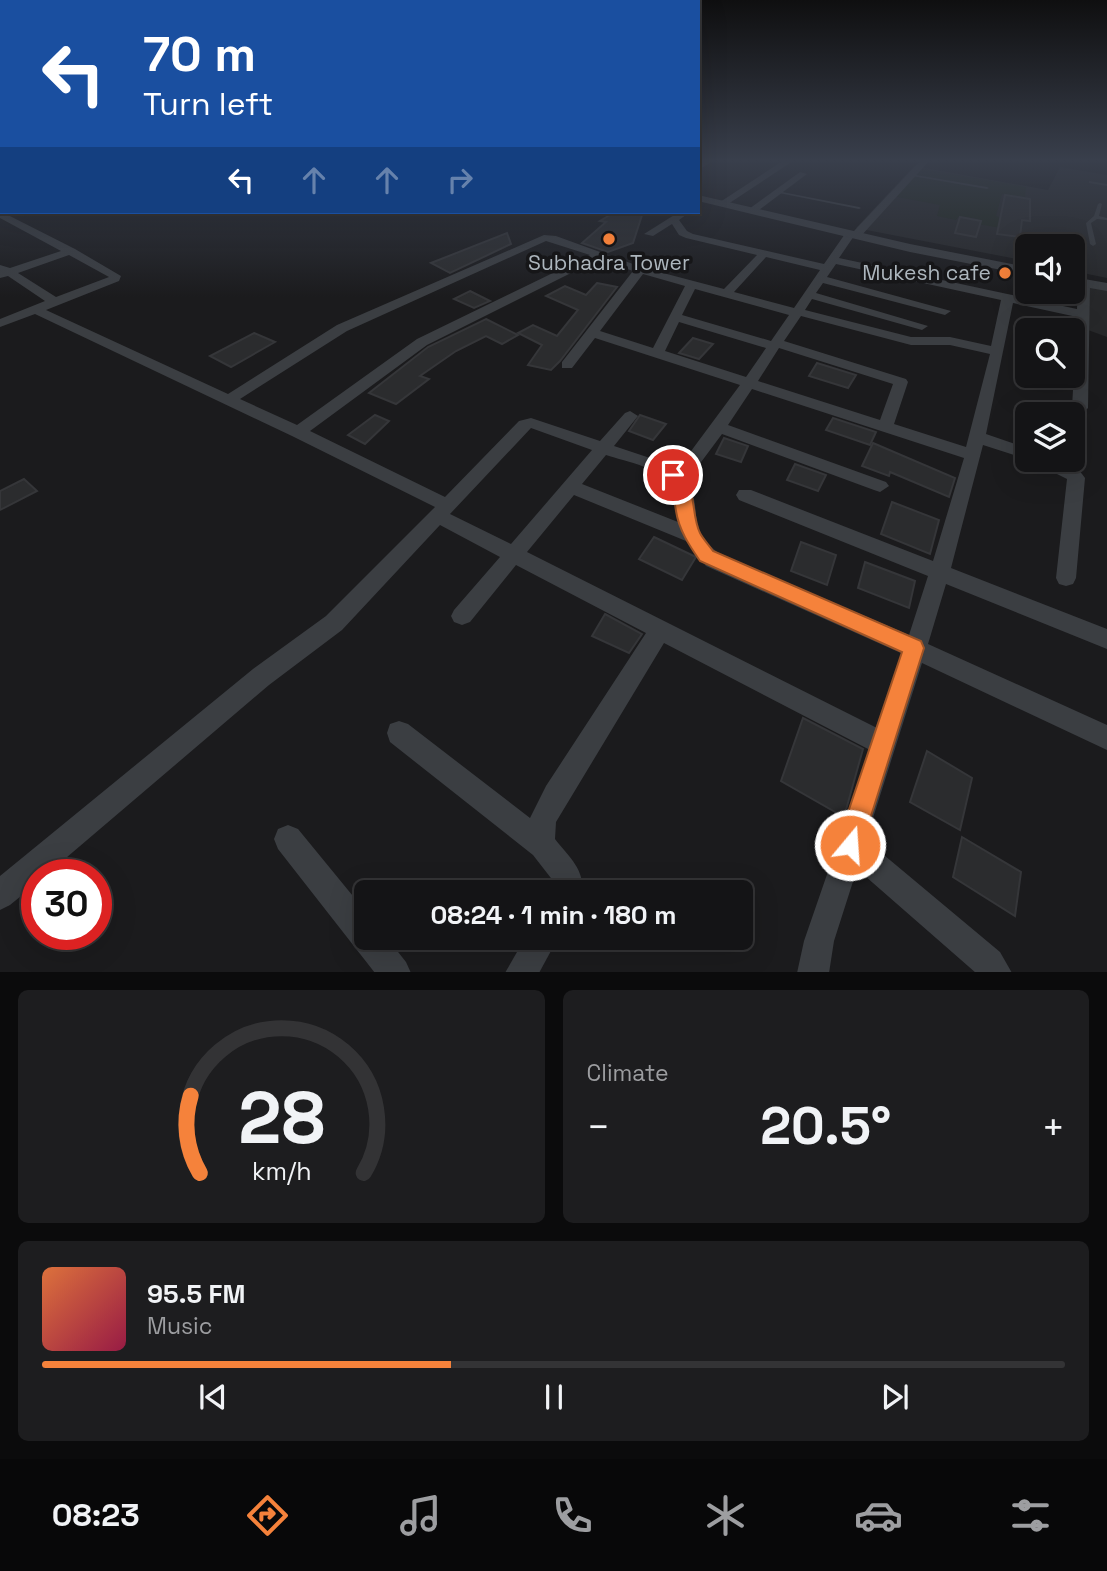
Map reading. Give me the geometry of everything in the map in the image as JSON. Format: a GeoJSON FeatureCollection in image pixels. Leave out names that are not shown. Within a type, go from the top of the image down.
{"type":"FeatureCollection","features":[{"type":"Feature","properties":{"kind":"street"},"geometry":{"type":"LineString","coordinates":[[728,205],[885,242],[1015,267]]}},
{"type":"Feature","properties":{"kind":"street"},"geometry":{"type":"LineString","coordinates":[[752,211],[760,205]]}},
{"type":"Feature","properties":{"kind":"street"},"geometry":{"type":"LineString","coordinates":[[678,481],[719,427],[827,269],[854,234],[882,205]]}},
{"type":"Feature","properties":{"kind":"street"},"geometry":{"type":"LineString","coordinates":[[0,214],[115,276],[115,279],[0,323]]}},
{"type":"Feature","properties":{"kind":"street"},"geometry":{"type":"LineString","coordinates":[[649,234],[668,214],[683,233],[690,236],[827,269],[1008,298],[1081,314]]}},
{"type":"Feature","properties":{"kind":"street"},"geometry":{"type":"LineString","coordinates":[[227,401],[351,324],[544,238],[640,270],[911,341],[950,341],[998,352]]}},
{"type":"Feature","properties":{"kind":"street"},"geometry":{"type":"LineString","coordinates":[[3,271],[71,251]]}},
{"type":"Feature","properties":{"kind":"street"},"geometry":{"type":"LineString","coordinates":[[726,294],[764,253]]}},
{"type":"Feature","properties":{"kind":"street"},"geometry":{"type":"LineString","coordinates":[[298,432],[422,342],[597,256]]}},
{"type":"Feature","properties":{"kind":"street"},"geometry":{"type":"LineString","coordinates":[[827,269],[945,311]]}},
{"type":"Feature","properties":{"kind":"street"},"geometry":{"type":"LineString","coordinates":[[567,365],[640,270]]}},
{"type":"Feature","properties":{"kind":"street"},"geometry":{"type":"LineString","coordinates":[[3,271],[56,303]]}},
{"type":"Feature","properties":{"kind":"street"},"geometry":{"type":"LineString","coordinates":[[1085,280],[1107,281]]}},
{"type":"Feature","properties":{"kind":"street"},"geometry":{"type":"LineString","coordinates":[[1085,282],[1107,287]]}},
{"type":"Feature","properties":{"kind":"street"},"geometry":{"type":"LineString","coordinates":[[657,353],[692,284]]}},
{"type":"Feature","properties":{"kind":"street"},"geometry":{"type":"LineString","coordinates":[[809,296],[922,326]]}},
{"type":"Feature","properties":{"kind":"street"},"geometry":{"type":"LineString","coordinates":[[813,972],[819,941],[938,573],[975,446],[1008,298]]}},
{"type":"Feature","properties":{"kind":"street"},"geometry":{"type":"LineString","coordinates":[[1080,304],[1080,402]]}},
{"type":"Feature","properties":{"kind":"street"},"geometry":{"type":"LineString","coordinates":[[36,310],[298,432],[443,511],[514,555],[883,744]]}},
{"type":"Feature","properties":{"kind":"street"},"geometry":{"type":"LineString","coordinates":[[676,317],[901,382],[885,427]]}},
{"type":"Feature","properties":{"kind":"street"},"geometry":{"type":"LineString","coordinates":[[594,332],[885,427],[1015,452]]}},
{"type":"Feature","properties":{"kind":"street"},"geometry":{"type":"LineString","coordinates":[[462,617],[630,416]]}},
{"type":"Feature","properties":{"kind":"street"},"geometry":{"type":"LineString","coordinates":[[0,895],[261,677],[334,623],[525,425],[531,423],[664,470],[678,481],[685,495],[684,512],[692,536],[703,552],[713,560],[914,648],[1107,738]]}},
{"type":"Feature","properties":{"kind":"street"},"geometry":{"type":"LineString","coordinates":[[719,427],[880,486]]}},
{"type":"Feature","properties":{"kind":"street"},"geometry":{"type":"LineString","coordinates":[[1066,578],[1076,478],[1072,472]]}},
{"type":"Feature","properties":{"kind":"street"},"geometry":{"type":"LineString","coordinates":[[572,487],[692,536]]}},
{"type":"Feature","properties":{"kind":"street"},"geometry":{"type":"LineString","coordinates":[[745,495],[1107,639]]}},
{"type":"Feature","properties":{"kind":"street"},"geometry":{"type":"LineString","coordinates":[[568,880],[566,872],[546,854],[540,829],[555,795],[660,630]]}},
{"type":"Feature","properties":{"kind":"street"},"geometry":{"type":"LineString","coordinates":[[399,733],[542,845]]}},
{"type":"Feature","properties":{"kind":"street"},"geometry":{"type":"LineString","coordinates":[[288,839],[354,921]]}},
{"type":"Feature","properties":{"kind":"street"},"geometry":{"type":"LineString","coordinates":[[850,845],[989,963],[996,972]]}},
{"type":"Feature","properties":{"kind":"street"},"geometry":{"type":"LineString","coordinates":[[377,950],[395,972]]}},
{"type":"Feature","properties":{"kind":"street"},"geometry":{"type":"LineString","coordinates":[[521,972],[535,950]]}},
{"type":"Feature","properties":{"kind":"lane"},"geometry":{"type":"LineString","coordinates":[[846,205],[859,208]]}},
{"type":"Feature","properties":{"kind":"lane"},"geometry":{"type":"LineString","coordinates":[[1093,244],[1088,223],[1096,217],[1100,205]]}},
{"type":"Feature","properties":{"kind":"lane"},"geometry":{"type":"LineString","coordinates":[[1096,217],[1107,219]]}},
{"type":"Feature","properties":{"kind":"shaded area"},"geometry":{"type":"Polygon","coordinates":[[[877,205],[1107,205],[1107,278],[1085,273],[1085,234],[1015,234],[1015,259],[856,228],[877,205]]]}},
{"type":"Feature","properties":{"kind":"shaded area"},"geometry":{"type":"Polygon","coordinates":[[[940,205],[999,205],[996,216],[1002,218],[1001,228],[978,224],[978,219],[959,216],[956,220],[937,216],[940,205]]]}},
{"type":"Feature","properties":{"kind":"shaded area"},"geometry":{"type":"Polygon","coordinates":[[[1085,282],[1107,286],[1107,337],[1088,330],[1085,282]]]}},
{"type":"Feature","properties":{"kind":"building"},"geometry":{"type":"Polygon","coordinates":[[[1003,205],[1030,205],[1030,221],[1022,220],[1020,234],[1015,234],[1015,236],[997,234],[1003,205]]]}},
{"type":"Feature","properties":{"kind":"building"},"geometry":{"type":"Polygon","coordinates":[[[612,214],[642,214],[633,243],[608,252],[582,243],[606,222],[600,221],[612,214]]]}},
{"type":"Feature","properties":{"kind":"building"},"geometry":{"type":"Polygon","coordinates":[[[960,217],[981,221],[976,237],[955,233],[960,217]]]}},
{"type":"Feature","properties":{"kind":"building"},"geometry":{"type":"Polygon","coordinates":[[[507,233],[511,244],[450,273],[431,263],[507,233]]]}},
{"type":"Feature","properties":{"kind":"building"},"geometry":{"type":"Polygon","coordinates":[[[597,283],[617,287],[560,361],[551,370],[528,365],[542,345],[518,333],[533,325],[557,336],[578,310],[546,296],[565,286],[586,295],[597,283]]]}},
{"type":"Feature","properties":{"kind":"building"},"geometry":{"type":"Polygon","coordinates":[[[470,291],[490,301],[474,308],[454,299],[470,291]]]}},
{"type":"Feature","properties":{"kind":"building"},"geometry":{"type":"Polygon","coordinates":[[[486,319],[518,335],[502,344],[486,336],[456,351],[420,376],[429,379],[396,404],[369,393],[428,347],[486,319]]]}},
{"type":"Feature","properties":{"kind":"building"},"geometry":{"type":"Polygon","coordinates":[[[254,333],[275,342],[231,367],[210,356],[254,333]]]}},
{"type":"Feature","properties":{"kind":"building"},"geometry":{"type":"Polygon","coordinates":[[[693,338],[713,344],[699,359],[679,353],[693,338]]]}},
{"type":"Feature","properties":{"kind":"building"},"geometry":{"type":"Polygon","coordinates":[[[817,363],[856,375],[848,388],[809,376],[817,363]]]}},
{"type":"Feature","properties":{"kind":"building"},"geometry":{"type":"Polygon","coordinates":[[[375,415],[389,421],[365,444],[348,435],[375,415]]]}},
{"type":"Feature","properties":{"kind":"building"},"geometry":{"type":"Polygon","coordinates":[[[640,415],[666,424],[653,440],[629,431],[640,415]]]}},
{"type":"Feature","properties":{"kind":"building"},"geometry":{"type":"Polygon","coordinates":[[[833,418],[876,432],[870,445],[826,430],[833,418]]]}},
{"type":"Feature","properties":{"kind":"building"},"geometry":{"type":"Polygon","coordinates":[[[724,438],[748,446],[741,462],[716,454],[724,438]]]}},
{"type":"Feature","properties":{"kind":"building"},"geometry":{"type":"Polygon","coordinates":[[[873,443],[955,478],[949,497],[890,472],[889,476],[862,466],[873,443]]]}},
{"type":"Feature","properties":{"kind":"building"},"geometry":{"type":"Polygon","coordinates":[[[795,464],[826,475],[818,491],[787,480],[795,464]]]}},
{"type":"Feature","properties":{"kind":"building"},"geometry":{"type":"Polygon","coordinates":[[[24,479],[37,491],[0,510],[0,491],[24,479]]]}},
{"type":"Feature","properties":{"kind":"building"},"geometry":{"type":"Polygon","coordinates":[[[892,502],[939,520],[930,554],[881,534],[892,502]]]}},
{"type":"Feature","properties":{"kind":"building"},"geometry":{"type":"Polygon","coordinates":[[[654,537],[696,557],[682,580],[639,559],[654,537]]]}},
{"type":"Feature","properties":{"kind":"building"},"geometry":{"type":"Polygon","coordinates":[[[801,542],[836,555],[827,585],[791,571],[801,542]]]}},
{"type":"Feature","properties":{"kind":"building"},"geometry":{"type":"Polygon","coordinates":[[[865,562],[915,581],[909,608],[858,588],[865,562]]]}},
{"type":"Feature","properties":{"kind":"building"},"geometry":{"type":"Polygon","coordinates":[[[605,614],[642,634],[629,653],[592,636],[605,614]]]}},
{"type":"Feature","properties":{"kind":"building"},"geometry":{"type":"Polygon","coordinates":[[[803,718],[863,749],[844,817],[781,781],[803,718]]]}},
{"type":"Feature","properties":{"kind":"building"},"geometry":{"type":"Polygon","coordinates":[[[927,751],[972,778],[960,830],[910,802],[927,751]]]}},
{"type":"Feature","properties":{"kind":"building"},"geometry":{"type":"Polygon","coordinates":[[[962,837],[1021,872],[1015,916],[953,877],[962,837]]]}},
{"type":"Feature","properties":{"kind":"place","name":"Subhadra Tower"},"geometry":{"type":"Point","coordinates":[609,239]}},
{"type":"Feature","properties":{"kind":"place","name":"Mukesh cafe"},"geometry":{"type":"Point","coordinates":[1005,273]}},
{"type":"Feature","properties":{"kind":"route"},"geometry":{"type":"LineString","coordinates":[[673,475],[683,488],[684,512],[692,536],[707,556],[914,648],[850,845]]}}]}
